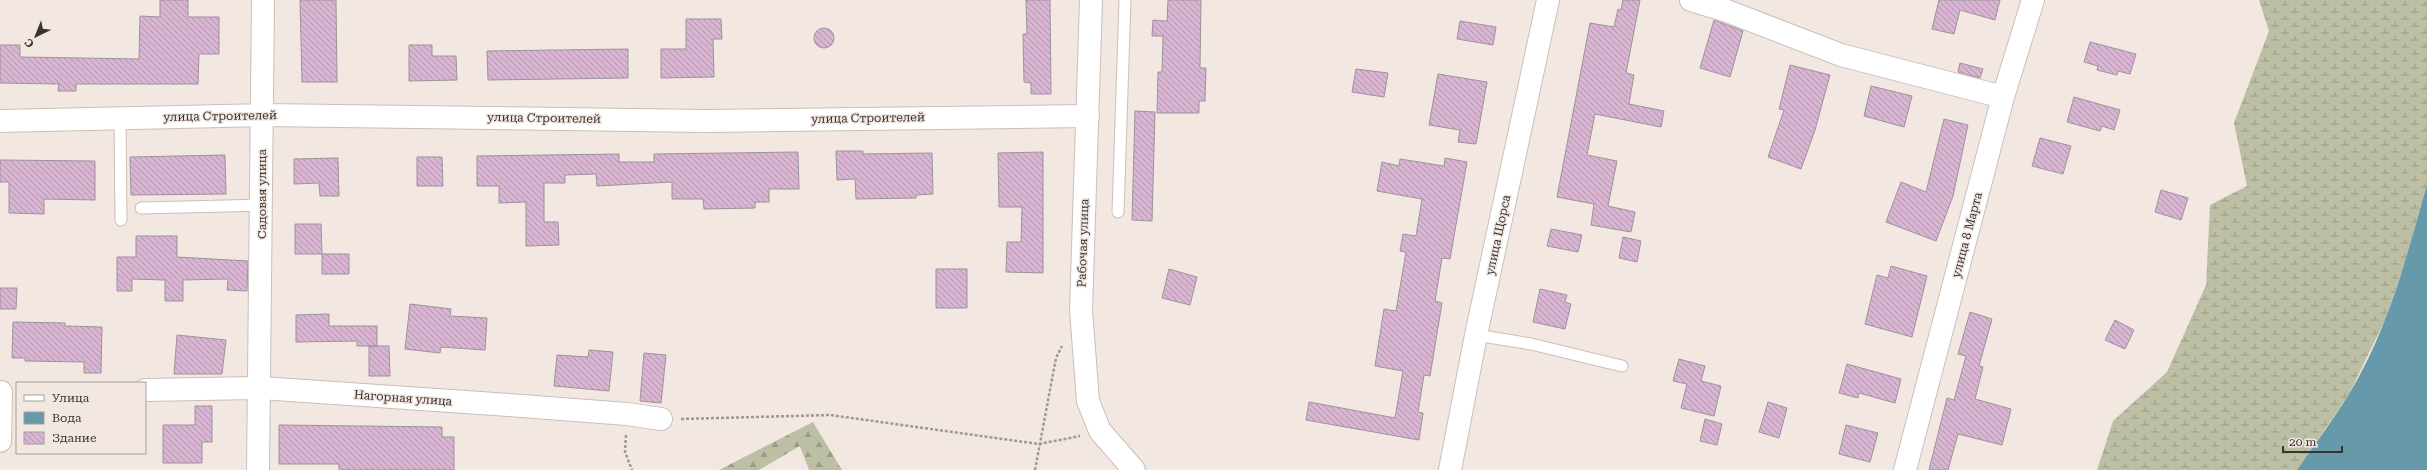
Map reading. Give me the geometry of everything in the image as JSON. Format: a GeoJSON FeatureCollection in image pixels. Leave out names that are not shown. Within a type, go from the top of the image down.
{"type":"FeatureCollection","features":[{"type":"Feature","properties":{"kind":"street","name":"Садовая улица"},"geometry":{"type":"LineString","coordinates":[[258,470],[261,388],[263,0]]}},
{"type":"Feature","properties":{"kind":"street","name":"Рабочая улица"},"geometry":{"type":"LineString","coordinates":[[1091,0],[1081,310],[1088,401],[1100,432],[1134,470]]}},
{"type":"Feature","properties":{"kind":"street","name":"улица Щорса"},"geometry":{"type":"LineString","coordinates":[[1450,470],[1476,335],[1548,0]]}},
{"type":"Feature","properties":{"kind":"street"},"geometry":{"type":"LineString","coordinates":[[1691,0],[1727,11],[1841,55],[2003,98]]}},
{"type":"Feature","properties":{"kind":"street","name":"улица 8 Марта"},"geometry":{"type":"LineString","coordinates":[[1905,470],[2003,98],[2033,0]]}},
{"type":"Feature","properties":{"kind":"street","name":"улица Строителей"},"geometry":{"type":"LineString","coordinates":[[0,121],[263,114],[706,120],[1088,116]]}},
{"type":"Feature","properties":{"kind":"street","name":"Нагорная улица"},"geometry":{"type":"LineString","coordinates":[[146,390],[261,388],[627,414],[661,419]]}},
{"type":"Feature","properties":{"kind":"street"},"geometry":{"type":"LineString","coordinates":[[0,441],[6,392]]}},
{"type":"Feature","properties":{"kind":"lane"},"geometry":{"type":"LineString","coordinates":[[1118,212],[1125,0]]}},
{"type":"Feature","properties":{"kind":"lane"},"geometry":{"type":"LineString","coordinates":[[120,118],[121,220]]}},
{"type":"Feature","properties":{"kind":"lane"},"geometry":{"type":"LineString","coordinates":[[141,208],[262,205]]}},
{"type":"Feature","properties":{"kind":"lane"},"geometry":{"type":"LineString","coordinates":[[1476,335],[1532,344],[1622,366]]}},
{"type":"Feature","properties":{"kind":"path"},"geometry":{"type":"LineString","coordinates":[[1036,470],[1039,444],[1056,358],[1063,344]]}},
{"type":"Feature","properties":{"kind":"path"},"geometry":{"type":"LineString","coordinates":[[627,414],[625,452],[632,470]]}},
{"type":"Feature","properties":{"kind":"path"},"geometry":{"type":"LineString","coordinates":[[661,419],[830,415],[1039,444],[1100,432]]}},
{"type":"Feature","properties":{"kind":"green space"},"geometry":{"type":"Polygon","coordinates":[[[2259,0],[2427,0],[2427,184],[2406,259],[2385,320],[2349,394],[2297,470],[2097,470],[2113,421],[2167,372],[2206,285],[2210,205],[2247,186],[2234,123],[2269,31],[2259,0]]]}},
{"type":"Feature","properties":{"kind":"green space"},"geometry":{"type":"Polygon","coordinates":[[[813,422],[842,470],[809,470],[800,446],[759,470],[719,470],[813,422]]]}},
{"type":"Feature","properties":{"kind":"water"},"geometry":{"type":"Polygon","coordinates":[[[2427,184],[2427,470],[2297,470],[2349,394],[2363,370],[2375,344],[2386,318],[2404,265],[2427,184]]]}},
{"type":"Feature","properties":{"kind":"building"},"geometry":{"type":"Polygon","coordinates":[[[160,0],[188,0],[188,17],[219,17],[219,54],[199,54],[198,84],[76,84],[76,91],[58,91],[59,84],[0,83],[0,45],[20,45],[20,57],[139,59],[140,16],[160,17],[160,0]]]}},
{"type":"Feature","properties":{"kind":"building"},"geometry":{"type":"Polygon","coordinates":[[[300,0],[336,0],[337,82],[302,82],[300,0]]]}},
{"type":"Feature","properties":{"kind":"building"},"geometry":{"type":"Polygon","coordinates":[[[1026,0],[1050,0],[1051,94],[1031,94],[1031,83],[1024,82],[1023,34],[1027,34],[1026,0]]]}},
{"type":"Feature","properties":{"kind":"building"},"geometry":{"type":"Polygon","coordinates":[[[1168,0],[1201,0],[1200,68],[1206,68],[1205,101],[1199,101],[1199,113],[1157,113],[1158,72],[1162,72],[1163,36],[1152,36],[1153,20],[1167,21],[1168,0]]]}},
{"type":"Feature","properties":{"kind":"building"},"geometry":{"type":"Polygon","coordinates":[[[1623,0],[1640,0],[1626,73],[1634,75],[1629,104],[1664,111],[1661,127],[1595,114],[1587,155],[1617,161],[1608,206],[1635,212],[1631,232],[1591,225],[1594,204],[1557,197],[1590,23],[1614,27],[1618,9],[1621,10],[1623,0]]]}},
{"type":"Feature","properties":{"kind":"building"},"geometry":{"type":"Polygon","coordinates":[[[1939,0],[2000,0],[1995,20],[1960,10],[1954,34],[1932,29],[1939,0]]]}},
{"type":"Feature","properties":{"kind":"building"},"geometry":{"type":"Polygon","coordinates":[[[686,19],[721,19],[722,39],[713,39],[714,77],[661,78],[661,49],[686,49],[686,19]]]}},
{"type":"Feature","properties":{"kind":"building"},"geometry":{"type":"Polygon","coordinates":[[[1714,20],[1743,31],[1730,77],[1700,68],[1714,20]]]}},
{"type":"Feature","properties":{"kind":"building"},"geometry":{"type":"Polygon","coordinates":[[[1460,21],[1496,27],[1493,45],[1457,39],[1460,21]]]}},
{"type":"Feature","properties":{"kind":"building"},"geometry":{"type":"Polygon","coordinates":[[[820,28],[828,28],[834,34],[834,42],[828,48],[820,48],[814,42],[814,34],[820,28]]]}},
{"type":"Feature","properties":{"kind":"building"},"geometry":{"type":"Polygon","coordinates":[[[2090,42],[2136,54],[2130,74],[2118,71],[2117,75],[2097,70],[2098,66],[2084,62],[2090,42]]]}},
{"type":"Feature","properties":{"kind":"building"},"geometry":{"type":"Polygon","coordinates":[[[409,45],[432,45],[432,56],[456,56],[457,80],[409,81],[409,45]]]}},
{"type":"Feature","properties":{"kind":"building"},"geometry":{"type":"Polygon","coordinates":[[[628,49],[628,78],[488,80],[487,51],[628,49]]]}},
{"type":"Feature","properties":{"kind":"building"},"geometry":{"type":"Polygon","coordinates":[[[1960,63],[1983,69],[1980,78],[1958,72],[1960,63]]]}},
{"type":"Feature","properties":{"kind":"building"},"geometry":{"type":"Polygon","coordinates":[[[1790,65],[1830,75],[1815,130],[1801,169],[1768,157],[1784,110],[1779,109],[1790,65]]]}},
{"type":"Feature","properties":{"kind":"building"},"geometry":{"type":"Polygon","coordinates":[[[1356,69],[1388,73],[1384,97],[1352,92],[1356,69]]]}},
{"type":"Feature","properties":{"kind":"building"},"geometry":{"type":"Polygon","coordinates":[[[1438,74],[1487,82],[1476,144],[1458,142],[1460,130],[1429,125],[1438,74]]]}},
{"type":"Feature","properties":{"kind":"building"},"geometry":{"type":"Polygon","coordinates":[[[1871,86],[1912,96],[1904,127],[1864,116],[1871,86]]]}},
{"type":"Feature","properties":{"kind":"building"},"geometry":{"type":"Polygon","coordinates":[[[2074,97],[2120,110],[2114,130],[2102,126],[2100,131],[2067,122],[2074,97]]]}},
{"type":"Feature","properties":{"kind":"building"},"geometry":{"type":"Polygon","coordinates":[[[1135,111],[1155,112],[1152,221],[1132,220],[1135,111]]]}},
{"type":"Feature","properties":{"kind":"building"},"geometry":{"type":"Polygon","coordinates":[[[1944,119],[1968,125],[1953,196],[1936,241],[1886,222],[1901,182],[1926,192],[1944,119]]]}},
{"type":"Feature","properties":{"kind":"building"},"geometry":{"type":"Polygon","coordinates":[[[2040,138],[2071,146],[2063,174],[2032,166],[2040,138]]]}},
{"type":"Feature","properties":{"kind":"building"},"geometry":{"type":"Polygon","coordinates":[[[836,151],[863,151],[863,154],[932,153],[933,194],[916,195],[916,198],[856,199],[855,179],[837,180],[836,151]]]}},
{"type":"Feature","properties":{"kind":"building"},"geometry":{"type":"Polygon","coordinates":[[[798,152],[799,189],[769,189],[769,202],[755,202],[755,208],[704,209],[703,199],[672,199],[672,182],[597,186],[596,174],[565,175],[565,183],[544,183],[544,222],[558,222],[559,245],[526,246],[526,202],[499,203],[499,186],[477,186],[477,156],[619,154],[619,162],[654,162],[654,154],[798,152]]]}},
{"type":"Feature","properties":{"kind":"building"},"geometry":{"type":"Polygon","coordinates":[[[1043,152],[1043,273],[1006,272],[1007,242],[1021,242],[1022,207],[999,207],[998,153],[1043,152]]]}},
{"type":"Feature","properties":{"kind":"building"},"geometry":{"type":"Polygon","coordinates":[[[225,155],[226,194],[131,195],[130,157],[225,155]]]}},
{"type":"Feature","properties":{"kind":"building"},"geometry":{"type":"Polygon","coordinates":[[[417,157],[442,157],[443,186],[417,186],[417,157]]]}},
{"type":"Feature","properties":{"kind":"building"},"geometry":{"type":"Polygon","coordinates":[[[338,158],[339,196],[320,196],[319,183],[294,184],[294,159],[338,158]]]}},
{"type":"Feature","properties":{"kind":"building"},"geometry":{"type":"Polygon","coordinates":[[[1445,158],[1467,162],[1450,259],[1442,258],[1435,301],[1442,303],[1430,376],[1424,375],[1418,412],[1423,413],[1419,440],[1306,420],[1309,402],[1395,418],[1403,371],[1375,366],[1384,309],[1396,311],[1406,252],[1400,251],[1403,234],[1416,236],[1422,199],[1377,191],[1382,162],[1399,166],[1400,159],[1444,166],[1445,158]]]}},
{"type":"Feature","properties":{"kind":"building"},"geometry":{"type":"Polygon","coordinates":[[[0,160],[95,161],[95,200],[44,199],[44,214],[9,213],[9,182],[0,182],[0,160]]]}},
{"type":"Feature","properties":{"kind":"building"},"geometry":{"type":"Polygon","coordinates":[[[2161,190],[2188,198],[2181,220],[2155,212],[2161,190]]]}},
{"type":"Feature","properties":{"kind":"building"},"geometry":{"type":"Polygon","coordinates":[[[295,224],[321,224],[322,254],[295,254],[295,224]]]}},
{"type":"Feature","properties":{"kind":"building"},"geometry":{"type":"Polygon","coordinates":[[[1551,229],[1582,235],[1578,252],[1547,246],[1551,229]]]}},
{"type":"Feature","properties":{"kind":"building"},"geometry":{"type":"Polygon","coordinates":[[[136,236],[177,236],[177,257],[248,261],[247,291],[227,290],[228,279],[183,280],[183,301],[165,301],[165,280],[132,279],[132,291],[117,291],[117,257],[136,257],[136,236]]]}},
{"type":"Feature","properties":{"kind":"building"},"geometry":{"type":"Polygon","coordinates":[[[1623,237],[1641,241],[1637,262],[1619,258],[1623,237]]]}},
{"type":"Feature","properties":{"kind":"building"},"geometry":{"type":"Polygon","coordinates":[[[322,254],[349,254],[349,274],[322,274],[322,254]]]}},
{"type":"Feature","properties":{"kind":"building"},"geometry":{"type":"Polygon","coordinates":[[[1891,266],[1927,276],[1912,337],[1865,324],[1877,275],[1888,278],[1891,266]]]}},
{"type":"Feature","properties":{"kind":"building"},"geometry":{"type":"Polygon","coordinates":[[[936,269],[967,269],[967,308],[936,308],[936,269]]]}},
{"type":"Feature","properties":{"kind":"building"},"geometry":{"type":"Polygon","coordinates":[[[1169,269],[1197,277],[1190,305],[1162,298],[1169,269]]]}},
{"type":"Feature","properties":{"kind":"building"},"geometry":{"type":"Polygon","coordinates":[[[0,288],[17,288],[16,309],[0,309],[0,288]]]}},
{"type":"Feature","properties":{"kind":"building"},"geometry":{"type":"Polygon","coordinates":[[[1540,289],[1567,295],[1565,302],[1571,304],[1565,329],[1533,322],[1540,289]]]}},
{"type":"Feature","properties":{"kind":"building"},"geometry":{"type":"Polygon","coordinates":[[[410,304],[451,309],[450,316],[487,318],[485,350],[441,347],[440,353],[405,349],[410,304]]]}},
{"type":"Feature","properties":{"kind":"building"},"geometry":{"type":"Polygon","coordinates":[[[1970,312],[1992,319],[1979,366],[1983,367],[1975,399],[2011,409],[2002,445],[1958,434],[1948,470],[1929,470],[1947,398],[1954,400],[1966,356],[1958,354],[1970,312]]]}},
{"type":"Feature","properties":{"kind":"building"},"geometry":{"type":"Polygon","coordinates":[[[329,314],[329,326],[377,326],[377,346],[357,346],[357,341],[296,342],[296,315],[329,314]]]}},
{"type":"Feature","properties":{"kind":"building"},"geometry":{"type":"Polygon","coordinates":[[[2115,320],[2134,330],[2125,349],[2105,340],[2115,320]]]}},
{"type":"Feature","properties":{"kind":"building"},"geometry":{"type":"Polygon","coordinates":[[[13,322],[65,323],[65,326],[102,327],[101,373],[84,373],[84,362],[25,361],[25,358],[12,358],[13,322]]]}},
{"type":"Feature","properties":{"kind":"building"},"geometry":{"type":"Polygon","coordinates":[[[177,335],[226,340],[222,374],[174,374],[177,335]]]}},
{"type":"Feature","properties":{"kind":"building"},"geometry":{"type":"Polygon","coordinates":[[[369,346],[389,346],[390,376],[369,376],[369,346]]]}},
{"type":"Feature","properties":{"kind":"building"},"geometry":{"type":"Polygon","coordinates":[[[589,350],[613,352],[609,391],[554,386],[557,355],[588,357],[589,350]]]}},
{"type":"Feature","properties":{"kind":"building"},"geometry":{"type":"Polygon","coordinates":[[[644,353],[666,355],[661,403],[640,401],[644,353]]]}},
{"type":"Feature","properties":{"kind":"building"},"geometry":{"type":"Polygon","coordinates":[[[1679,359],[1705,366],[1701,381],[1721,386],[1714,416],[1681,408],[1687,384],[1673,381],[1679,359]]]}},
{"type":"Feature","properties":{"kind":"building"},"geometry":{"type":"Polygon","coordinates":[[[1847,364],[1901,379],[1895,403],[1859,393],[1858,398],[1839,393],[1847,364]]]}},
{"type":"Feature","properties":{"kind":"building"},"geometry":{"type":"Polygon","coordinates":[[[1768,402],[1787,408],[1779,438],[1759,432],[1768,402]]]}},
{"type":"Feature","properties":{"kind":"building"},"geometry":{"type":"Polygon","coordinates":[[[195,406],[212,406],[212,442],[202,442],[202,463],[163,463],[163,425],[195,425],[195,406]]]}},
{"type":"Feature","properties":{"kind":"building"},"geometry":{"type":"Polygon","coordinates":[[[1705,419],[1722,424],[1717,445],[1700,441],[1705,419]]]}},
{"type":"Feature","properties":{"kind":"building"},"geometry":{"type":"Polygon","coordinates":[[[279,425],[442,427],[442,437],[454,437],[454,470],[339,470],[339,464],[279,464],[279,425]]]}},
{"type":"Feature","properties":{"kind":"building"},"geometry":{"type":"Polygon","coordinates":[[[1846,425],[1878,433],[1870,462],[1839,454],[1846,425]]]}}]}
